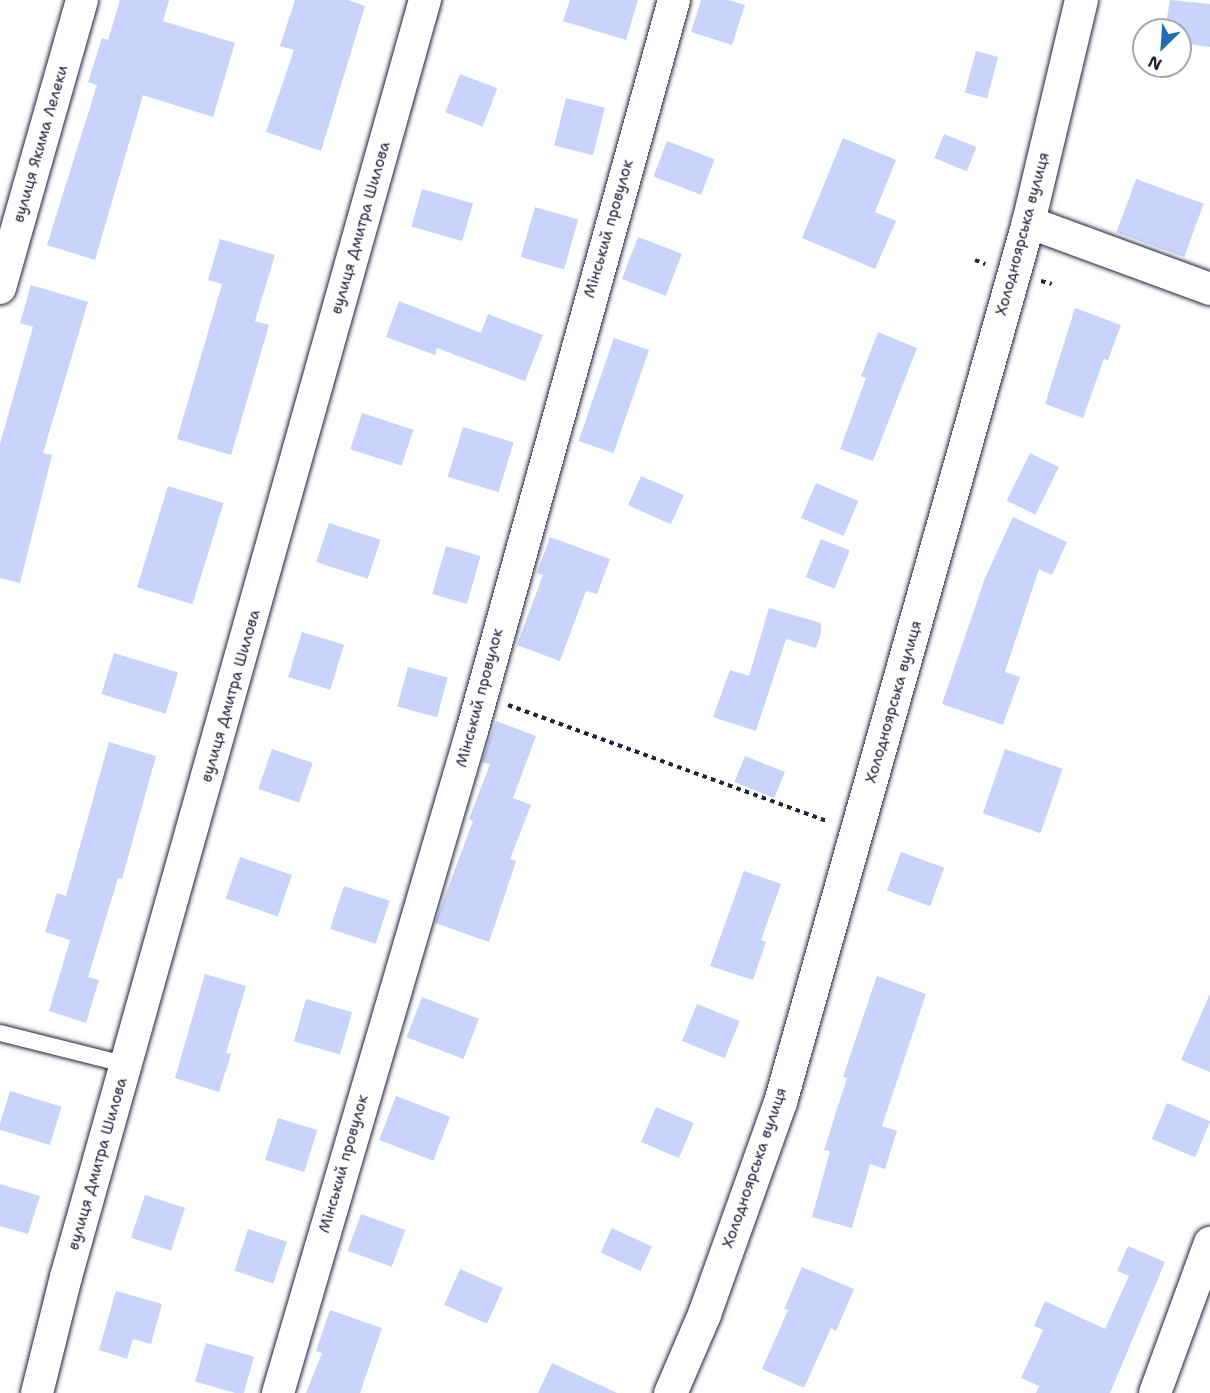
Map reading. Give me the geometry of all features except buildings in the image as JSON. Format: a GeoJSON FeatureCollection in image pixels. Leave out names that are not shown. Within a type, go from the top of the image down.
{"type":"FeatureCollection","features":[{"type":"Feature","properties":{"kind":"main road","name":"Холодноярська вулиця"},"geometry":{"type":"LineString","coordinates":[[670,1393],[704,1314],[780,1102],[1028,222],[1081,0]]}},
{"type":"Feature","properties":{"kind":"street","name":"вулиця Якима Лелеки"},"geometry":{"type":"LineString","coordinates":[[0,288],[82,0]]}},
{"type":"Feature","properties":{"kind":"street","name":"вулиця Дмитра Шилова"},"geometry":{"type":"LineString","coordinates":[[37,1393],[425,0]]}},
{"type":"Feature","properties":{"kind":"street","name":"Мінський провулок"},"geometry":{"type":"LineString","coordinates":[[278,1393],[481,695],[674,0]]}},
{"type":"Feature","properties":{"kind":"street"},"geometry":{"type":"LineString","coordinates":[[1028,222],[1210,289]]}},
{"type":"Feature","properties":{"kind":"street"},"geometry":{"type":"LineString","coordinates":[[1155,1393],[1210,1244]]}},
{"type":"Feature","properties":{"kind":"lane"},"geometry":{"type":"LineString","coordinates":[[0,1033],[127,1065]]}},
{"type":"Feature","properties":{"kind":"path"},"geometry":{"type":"LineString","coordinates":[[481,695],[826,821]]}}]}
